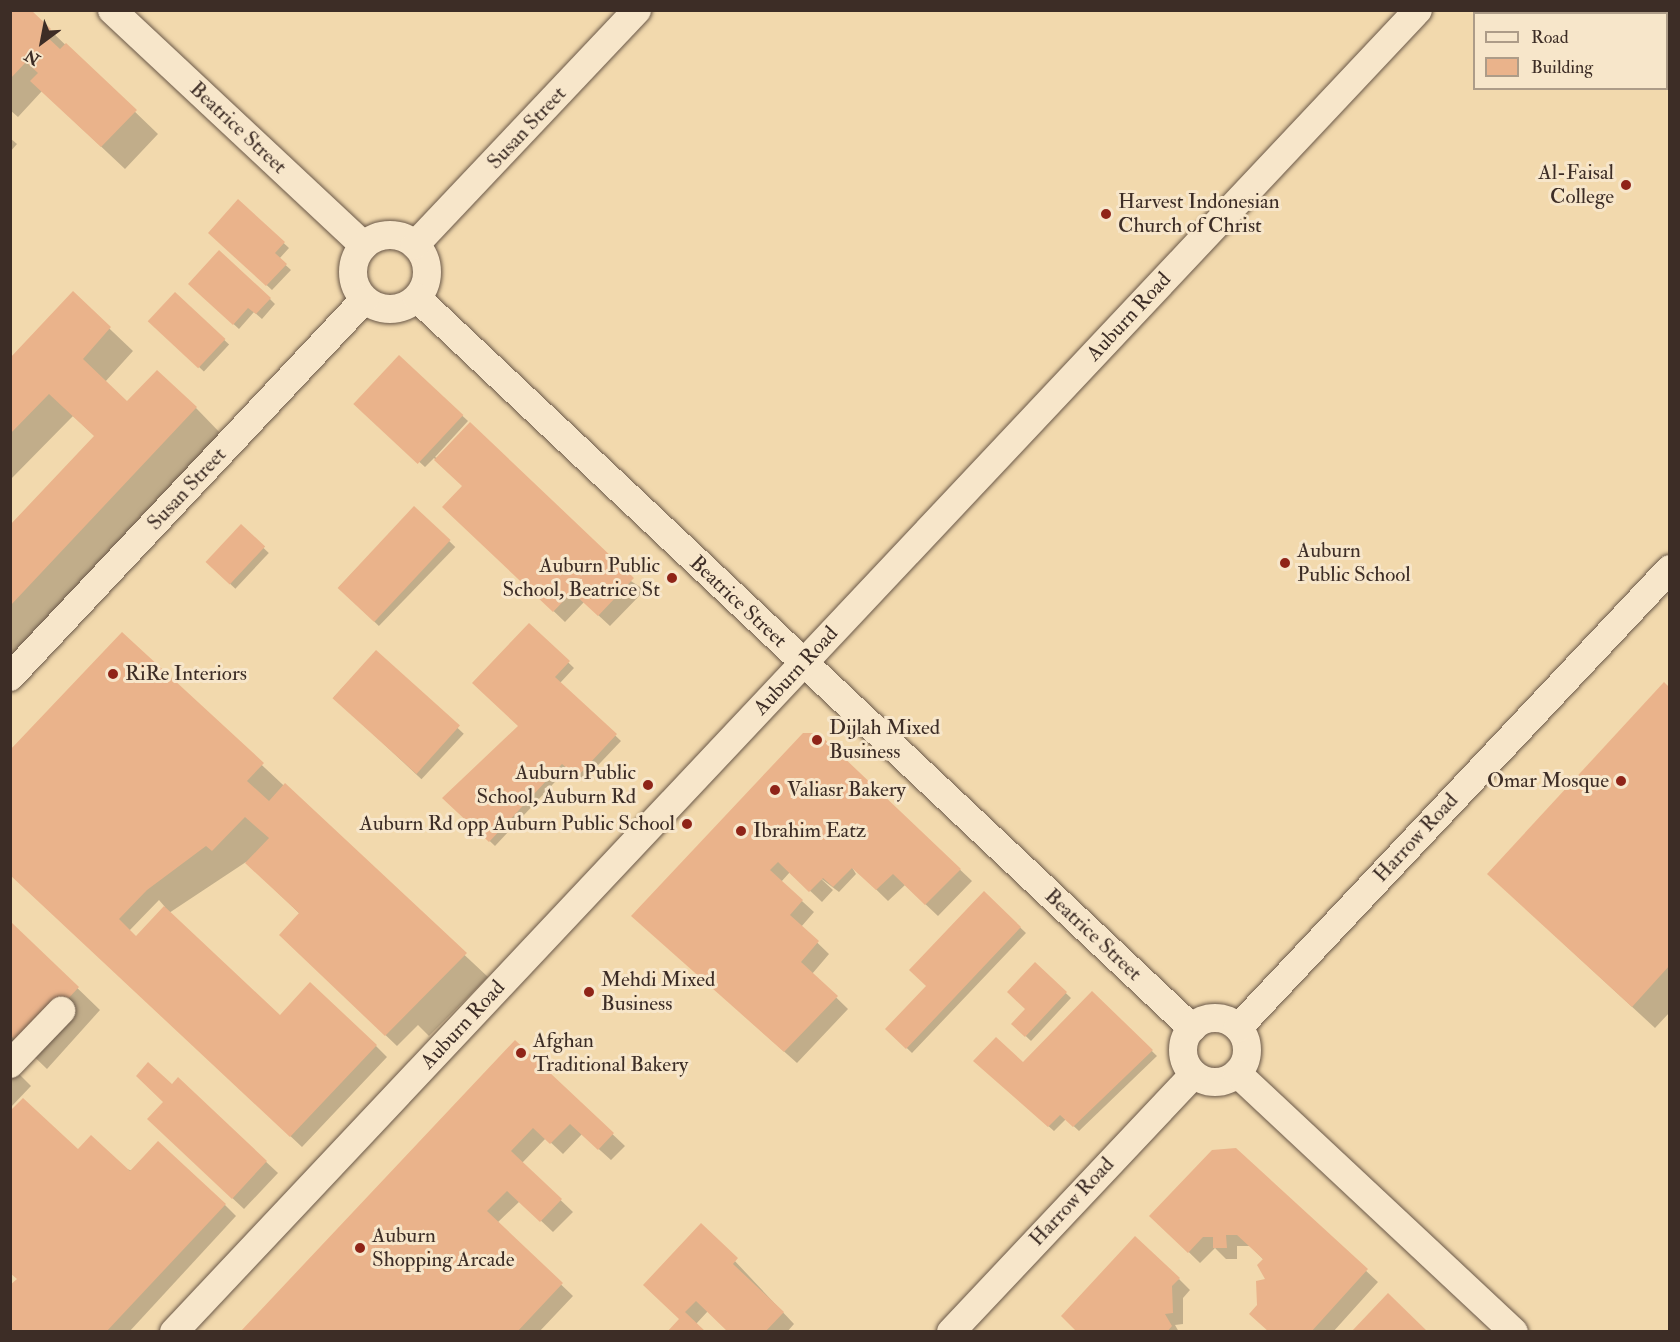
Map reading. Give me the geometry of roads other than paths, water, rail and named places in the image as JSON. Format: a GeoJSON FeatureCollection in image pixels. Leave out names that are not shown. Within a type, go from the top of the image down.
{"type":"FeatureCollection","features":[{"type":"Feature","properties":{"kind":"street","name":"Beatrice Street"},"geometry":{"type":"LineString","coordinates":[[112,10],[363,246]]}},
{"type":"Feature","properties":{"kind":"street","name":"Susan Street"},"geometry":{"type":"LineString","coordinates":[[415,245],[637,10]]}},
{"type":"Feature","properties":{"kind":"street","name":"Auburn Road"},"geometry":{"type":"LineString","coordinates":[[174,1332],[1418,10]]}},
{"type":"Feature","properties":{"kind":"street"},"geometry":{"type":"LineString","coordinates":[[384,236],[415,245],[427,265],[417,298],[386,310],[364,300],[353,267],[363,246],[384,236]]}},
{"type":"Feature","properties":{"kind":"street","name":"Beatrice Street"},"geometry":{"type":"LineString","coordinates":[[417,298],[1192,1029]]}},
{"type":"Feature","properties":{"kind":"street","name":"Susan Street"},"geometry":{"type":"LineString","coordinates":[[10,677],[364,300]]}},
{"type":"Feature","properties":{"kind":"street","name":"Harrow Road"},"geometry":{"type":"LineString","coordinates":[[1238,1028],[1670,569]]}},
{"type":"Feature","properties":{"kind":"street"},"geometry":{"type":"LineString","coordinates":[[10,1064],[61,1011]]}},
{"type":"Feature","properties":{"kind":"street"},"geometry":{"type":"LineString","coordinates":[[1210,1019],[1238,1028],[1246,1056],[1238,1073],[1211,1082],[1194,1074],[1184,1056],[1192,1029],[1210,1019]]}},
{"type":"Feature","properties":{"kind":"street"},"geometry":{"type":"LineString","coordinates":[[1238,1073],[1514,1332]]}},
{"type":"Feature","properties":{"kind":"street","name":"Harrow Road"},"geometry":{"type":"LineString","coordinates":[[951,1332],[1194,1074]]}},
{"type":"Feature","properties":{"kind":"place","name":"Al-Faisal College"},"geometry":{"type":"Point","coordinates":[1626,185]}},
{"type":"Feature","properties":{"kind":"place","name":"Harvest Indonesian Church of Christ"},"geometry":{"type":"Point","coordinates":[1106,214]}},
{"type":"Feature","properties":{"kind":"place","name":"Auburn Public School"},"geometry":{"type":"Point","coordinates":[1285,563]}},
{"type":"Feature","properties":{"kind":"place","name":"Auburn Public School, Beatrice St"},"geometry":{"type":"Point","coordinates":[672,578]}},
{"type":"Feature","properties":{"kind":"place","name":"RiRe Interiors"},"geometry":{"type":"Point","coordinates":[113,674]}},
{"type":"Feature","properties":{"kind":"place","name":"Dijlah Mixed Business"},"geometry":{"type":"Point","coordinates":[817,740]}},
{"type":"Feature","properties":{"kind":"place","name":"Omar Mosque"},"geometry":{"type":"Point","coordinates":[1621,781]}},
{"type":"Feature","properties":{"kind":"place","name":"Auburn Public School, Auburn Rd"},"geometry":{"type":"Point","coordinates":[648,785]}},
{"type":"Feature","properties":{"kind":"place","name":"Valiasr Bakery"},"geometry":{"type":"Point","coordinates":[775,790]}},
{"type":"Feature","properties":{"kind":"place","name":"Auburn Rd opp Auburn Public School"},"geometry":{"type":"Point","coordinates":[687,824]}},
{"type":"Feature","properties":{"kind":"place","name":"Ibrahim Eatz"},"geometry":{"type":"Point","coordinates":[741,831]}},
{"type":"Feature","properties":{"kind":"place","name":"Mehdi Mixed Business"},"geometry":{"type":"Point","coordinates":[589,992]}},
{"type":"Feature","properties":{"kind":"place","name":"Afghan Traditional Bakery"},"geometry":{"type":"Point","coordinates":[521,1053]}},
{"type":"Feature","properties":{"kind":"place","name":"Auburn Shopping Arcade"},"geometry":{"type":"Point","coordinates":[360,1248]}}]}
